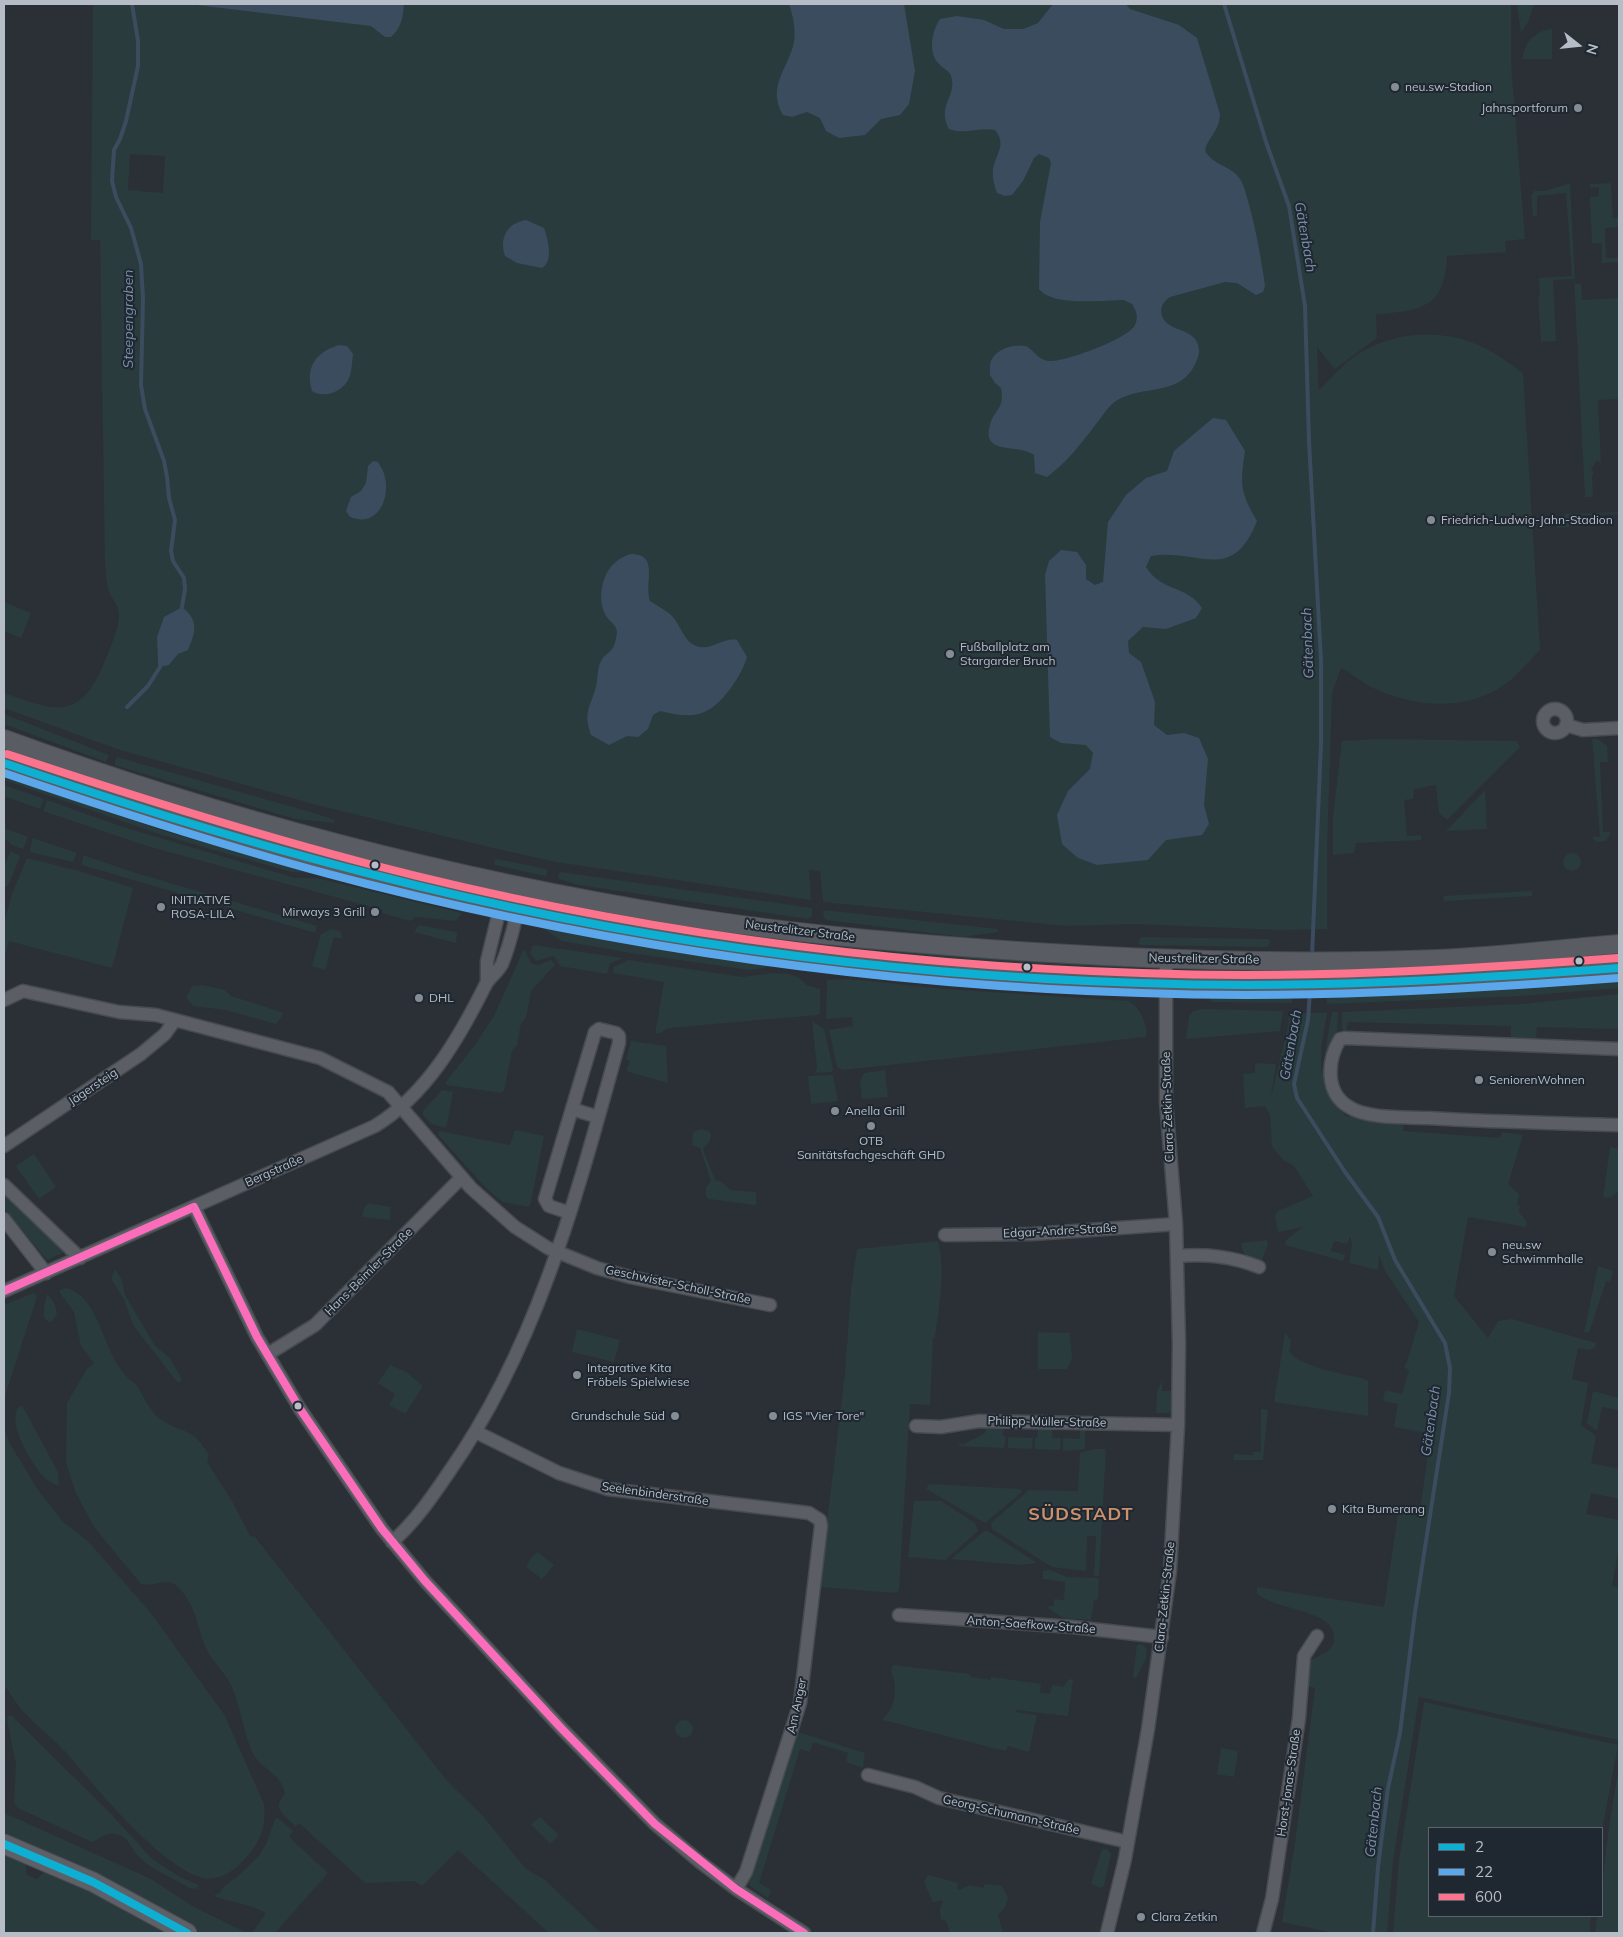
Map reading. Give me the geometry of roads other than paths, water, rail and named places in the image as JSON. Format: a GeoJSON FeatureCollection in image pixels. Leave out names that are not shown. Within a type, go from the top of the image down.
{"type":"FeatureCollection","features":[{"type":"Feature","properties":{"kind":"main road","name":"Neustrelitzer Straße"},"geometry":{"type":"LineString","coordinates":[[4,739],[193,804],[326,840],[514,885],[683,916],[812,934],[910,943],[1126,958],[1293,961],[1437,959],[1619,944]]}},
{"type":"Feature","properties":{"kind":"main road","name":"Neustrelitzer Straße"},"geometry":{"type":"LineString","coordinates":[[4,763],[127,806],[232,838],[509,908],[598,926],[821,959],[956,972],[1166,984],[1292,985],[1440,981],[1619,968]]}},
{"type":"Feature","properties":{"kind":"main road"},"geometry":{"type":"LineString","coordinates":[[4,1844],[93,1882],[187,1933]]}},
{"type":"Feature","properties":{"kind":"street"},"geometry":{"type":"LineString","coordinates":[[1566,725],[1583,730],[1619,728]]}},
{"type":"Feature","properties":{"kind":"street","name":"Bergstraße"},"geometry":{"type":"LineString","coordinates":[[4,1291],[375,1126],[402,1106],[421,1088],[467,1022],[487,981],[487,961],[509,908],[514,885]]}},
{"type":"Feature","properties":{"kind":"street","name":"Clara-Zetkin-Straße"},"geometry":{"type":"LineString","coordinates":[[1107,1933],[1128,1842],[1162,1636],[1170,1571],[1178,1424],[1177,1256],[1166,1100],[1166,959]]}},
{"type":"Feature","properties":{"kind":"street"},"geometry":{"type":"LineString","coordinates":[[4,1000],[22,991],[119,1012],[156,1015],[320,1058],[379,1086],[402,1106]]}},
{"type":"Feature","properties":{"kind":"street","name":"Jägersteig"},"geometry":{"type":"LineString","coordinates":[[4,1146],[141,1054],[165,1034],[175,1020]]}},
{"type":"Feature","properties":{"kind":"street"},"geometry":{"type":"LineString","coordinates":[[392,1542],[407,1530],[424,1508],[476,1432],[521,1344],[558,1253],[570,1213],[598,1117],[619,1043],[619,1036],[616,1033],[599,1029],[594,1032],[545,1199],[548,1206],[570,1213]]}},
{"type":"Feature","properties":{"kind":"street"},"geometry":{"type":"LineString","coordinates":[[1619,1049],[1345,1038],[1340,1039],[1335,1047],[1330,1073],[1331,1082],[1338,1098],[1348,1107],[1370,1114],[1501,1122],[1619,1125]]}},
{"type":"Feature","properties":{"kind":"street","name":"Geschwister-Scholl-Straße"},"geometry":{"type":"LineString","coordinates":[[402,1106],[461,1178],[515,1227],[537,1242],[558,1253],[597,1268],[630,1277],[770,1305]]}},
{"type":"Feature","properties":{"kind":"street"},"geometry":{"type":"LineString","coordinates":[[572,1109],[598,1117]]}},
{"type":"Feature","properties":{"kind":"street","name":"Hans-Beimler-Straße"},"geometry":{"type":"LineString","coordinates":[[268,1354],[315,1325],[461,1178]]}},
{"type":"Feature","properties":{"kind":"street"},"geometry":{"type":"LineString","coordinates":[[4,1185],[80,1258]]}},
{"type":"Feature","properties":{"kind":"street"},"geometry":{"type":"LineString","coordinates":[[194,1207],[242,1307],[300,1409],[392,1542],[495,1658],[612,1782],[675,1841],[736,1889],[804,1933]]}},
{"type":"Feature","properties":{"kind":"street"},"geometry":{"type":"LineString","coordinates":[[4,1219],[46,1273]]}},
{"type":"Feature","properties":{"kind":"street","name":"Edgar-Andre-Straße"},"geometry":{"type":"LineString","coordinates":[[945,1235],[1032,1234],[1176,1224]]}},
{"type":"Feature","properties":{"kind":"street"},"geometry":{"type":"LineString","coordinates":[[1177,1256],[1212,1255],[1231,1258],[1259,1267]]}},
{"type":"Feature","properties":{"kind":"street","name":"Philipp-Müller-Straße"},"geometry":{"type":"LineString","coordinates":[[916,1426],[941,1427],[979,1421],[1178,1424]]}},
{"type":"Feature","properties":{"kind":"street","name":"Seelenbinderstraße"},"geometry":{"type":"LineString","coordinates":[[476,1432],[569,1476],[608,1488],[816,1516]]}},
{"type":"Feature","properties":{"kind":"street","name":"Am Anger"},"geometry":{"type":"LineString","coordinates":[[736,1889],[746,1872],[800,1703],[821,1526],[820,1520],[816,1516]]}},
{"type":"Feature","properties":{"kind":"street","name":"Anton-Saefkow-Straße"},"geometry":{"type":"LineString","coordinates":[[899,1616],[1090,1629],[1162,1636]]}},
{"type":"Feature","properties":{"kind":"street","name":"Horst-Jonas-Straße"},"geometry":{"type":"LineString","coordinates":[[1263,1933],[1272,1898],[1299,1718],[1304,1656],[1317,1636]]}},
{"type":"Feature","properties":{"kind":"street","name":"Georg-Schumann-Straße"},"geometry":{"type":"LineString","coordinates":[[868,1775],[915,1788],[939,1798],[1128,1842]]}},
{"type":"Feature","properties":{"kind":"water"},"geometry":{"type":"Polygon","coordinates":[[[188,4],[404,4],[402,18],[397,30],[391,37],[385,37],[371,26],[188,4]]]}},
{"type":"Feature","properties":{"kind":"water"},"geometry":{"type":"Polygon","coordinates":[[[789,4],[904,4],[915,71],[909,104],[900,115],[881,119],[865,135],[839,138],[826,131],[820,118],[807,112],[792,117],[783,115],[778,105],[778,86],[795,37],[794,23],[789,4]]]}},
{"type":"Feature","properties":{"kind":"water"},"geometry":{"type":"Polygon","coordinates":[[[1053,4],[1126,4],[1130,9],[1179,25],[1197,38],[1220,114],[1218,125],[1205,150],[1212,159],[1236,174],[1243,184],[1256,233],[1265,286],[1263,292],[1256,295],[1237,283],[1225,282],[1170,297],[1166,300],[1162,305],[1161,312],[1166,323],[1191,335],[1199,348],[1199,355],[1192,370],[1174,385],[1139,392],[1113,403],[1085,439],[1047,477],[1035,473],[1034,455],[996,445],[991,441],[989,435],[990,425],[1002,401],[1001,388],[990,375],[992,358],[1006,348],[1016,346],[1025,346],[1047,361],[1070,357],[1110,343],[1130,331],[1137,319],[1135,309],[1132,304],[1124,300],[1066,300],[1046,295],[1039,289],[1040,222],[1051,163],[1049,158],[1039,154],[1034,158],[1023,181],[1012,195],[1005,196],[997,193],[993,172],[994,163],[1000,149],[998,135],[995,130],[955,131],[949,129],[945,108],[951,92],[951,77],[949,72],[935,58],[932,41],[940,19],[957,16],[984,20],[1004,29],[1023,29],[1038,23],[1053,4]]]}},
{"type":"Feature","properties":{"kind":"water"},"geometry":{"type":"Polygon","coordinates":[[[526,220],[544,228],[549,255],[546,265],[542,268],[517,263],[505,256],[503,243],[506,232],[514,224],[526,220]]]}},
{"type":"Feature","properties":{"kind":"water"},"geometry":{"type":"Polygon","coordinates":[[[339,345],[347,346],[353,354],[349,378],[342,387],[333,393],[322,394],[312,391],[310,375],[314,362],[324,352],[339,345]]]}},
{"type":"Feature","properties":{"kind":"water"},"geometry":{"type":"Polygon","coordinates":[[[1213,418],[1226,420],[1245,451],[1242,472],[1244,495],[1257,521],[1247,541],[1236,552],[1225,558],[1212,560],[1168,555],[1151,556],[1146,567],[1152,575],[1166,585],[1189,595],[1202,608],[1196,618],[1166,629],[1143,627],[1128,641],[1129,653],[1141,662],[1155,702],[1154,725],[1167,735],[1184,733],[1199,738],[1208,759],[1204,805],[1209,824],[1202,835],[1166,840],[1148,860],[1097,865],[1078,858],[1062,844],[1057,815],[1068,791],[1090,769],[1093,753],[1086,745],[1061,743],[1050,737],[1045,575],[1049,561],[1061,550],[1077,552],[1086,565],[1086,579],[1095,585],[1103,582],[1108,522],[1126,495],[1146,478],[1167,471],[1174,451],[1213,418]]]}},
{"type":"Feature","properties":{"kind":"water"},"geometry":{"type":"Polygon","coordinates":[[[373,461],[378,462],[385,477],[386,486],[383,503],[380,510],[368,519],[350,517],[346,511],[351,497],[361,491],[366,483],[368,466],[373,461]]]}},
{"type":"Feature","properties":{"kind":"water"},"geometry":{"type":"Polygon","coordinates":[[[630,554],[639,555],[648,564],[650,601],[672,616],[690,642],[700,647],[705,647],[728,640],[737,640],[747,657],[741,672],[730,690],[709,710],[692,715],[660,711],[653,715],[648,729],[638,737],[627,736],[609,745],[591,735],[587,715],[596,687],[600,664],[613,648],[617,637],[616,628],[605,614],[603,608],[601,601],[602,586],[612,566],[630,554]]]}},
{"type":"Feature","properties":{"kind":"water"},"geometry":{"type":"Polygon","coordinates":[[[182,607],[193,622],[194,632],[191,643],[188,650],[178,654],[169,665],[160,667],[158,665],[157,637],[164,617],[182,607]]]}},
{"type":"Feature","properties":{"kind":"waterway","name":"Steepengraben"},"geometry":{"type":"LineString","coordinates":[[132,4],[138,41],[138,66],[126,121],[114,150],[112,181],[116,197],[131,228],[141,264],[143,299],[141,385],[145,409],[164,461],[169,498],[175,520],[171,551],[173,561],[184,578],[185,589],[182,607]]}},
{"type":"Feature","properties":{"kind":"waterway","name":"Gätenbach"},"geometry":{"type":"LineString","coordinates":[[1224,4],[1266,142],[1289,206],[1305,306],[1309,441],[1321,661],[1321,743],[1312,956]]}},
{"type":"Feature","properties":{"kind":"waterway","name":"Steepengraben"},"geometry":{"type":"LineString","coordinates":[[127,707],[148,686],[160,667]]}},
{"type":"Feature","properties":{"kind":"waterway","name":"Gätenbach"},"geometry":{"type":"LineString","coordinates":[[1311,981],[1312,966]]}},
{"type":"Feature","properties":{"kind":"waterway","name":"Gätenbach"},"geometry":{"type":"LineString","coordinates":[[1310,991],[1308,1020],[1294,1084],[1297,1098],[1345,1172],[1378,1217],[1395,1260],[1445,1343],[1450,1368],[1449,1393],[1415,1612],[1400,1733],[1388,1788],[1378,1867],[1373,1933]]}},
{"type":"Feature","properties":{"kind":"place","name":"neu.sw-Stadion"},"geometry":{"type":"Point","coordinates":[1395,87]}},
{"type":"Feature","properties":{"kind":"place","name":"Jahnsportforum"},"geometry":{"type":"Point","coordinates":[1578,108]}},
{"type":"Feature","properties":{"kind":"place","name":"Friedrich-Ludwig-Jahn-Stadion"},"geometry":{"type":"Point","coordinates":[1431,520]}},
{"type":"Feature","properties":{"kind":"place","name":"Fußballplatz am Stargarder Bruch"},"geometry":{"type":"Point","coordinates":[950,654]}},
{"type":"Feature","properties":{"kind":"place","name":"INITIATIVE ROSA-LILA"},"geometry":{"type":"Point","coordinates":[161,907]}},
{"type":"Feature","properties":{"kind":"place","name":"Mirways 3 Grill"},"geometry":{"type":"Point","coordinates":[375,912]}},
{"type":"Feature","properties":{"kind":"place","name":"DHL"},"geometry":{"type":"Point","coordinates":[419,998]}},
{"type":"Feature","properties":{"kind":"place","name":"SeniorenWohnen"},"geometry":{"type":"Point","coordinates":[1479,1080]}},
{"type":"Feature","properties":{"kind":"place","name":"Anella Grill"},"geometry":{"type":"Point","coordinates":[835,1111]}},
{"type":"Feature","properties":{"kind":"place","name":"OTB Sanitätsfachgeschäft GHD"},"geometry":{"type":"Point","coordinates":[871,1126]}},
{"type":"Feature","properties":{"kind":"place","name":"neu.sw Schwimmhalle"},"geometry":{"type":"Point","coordinates":[1492,1252]}},
{"type":"Feature","properties":{"kind":"place","name":"Integrative Kita Fröbels Spielwiese"},"geometry":{"type":"Point","coordinates":[577,1375]}},
{"type":"Feature","properties":{"kind":"place","name":"Grundschule Süd"},"geometry":{"type":"Point","coordinates":[675,1416]}},
{"type":"Feature","properties":{"kind":"place","name":"IGS \"Vier Tore\""},"geometry":{"type":"Point","coordinates":[773,1416]}},
{"type":"Feature","properties":{"kind":"place","name":"Kita Bumerang"},"geometry":{"type":"Point","coordinates":[1332,1509]}},
{"type":"Feature","properties":{"kind":"place","name":"Clara Zetkin"},"geometry":{"type":"Point","coordinates":[1141,1917]}},
{"type":"Feature","properties":{"kind":"district","name":"SÜDSTADT"},"geometry":{"type":"Point","coordinates":[1081,1515]}}]}
